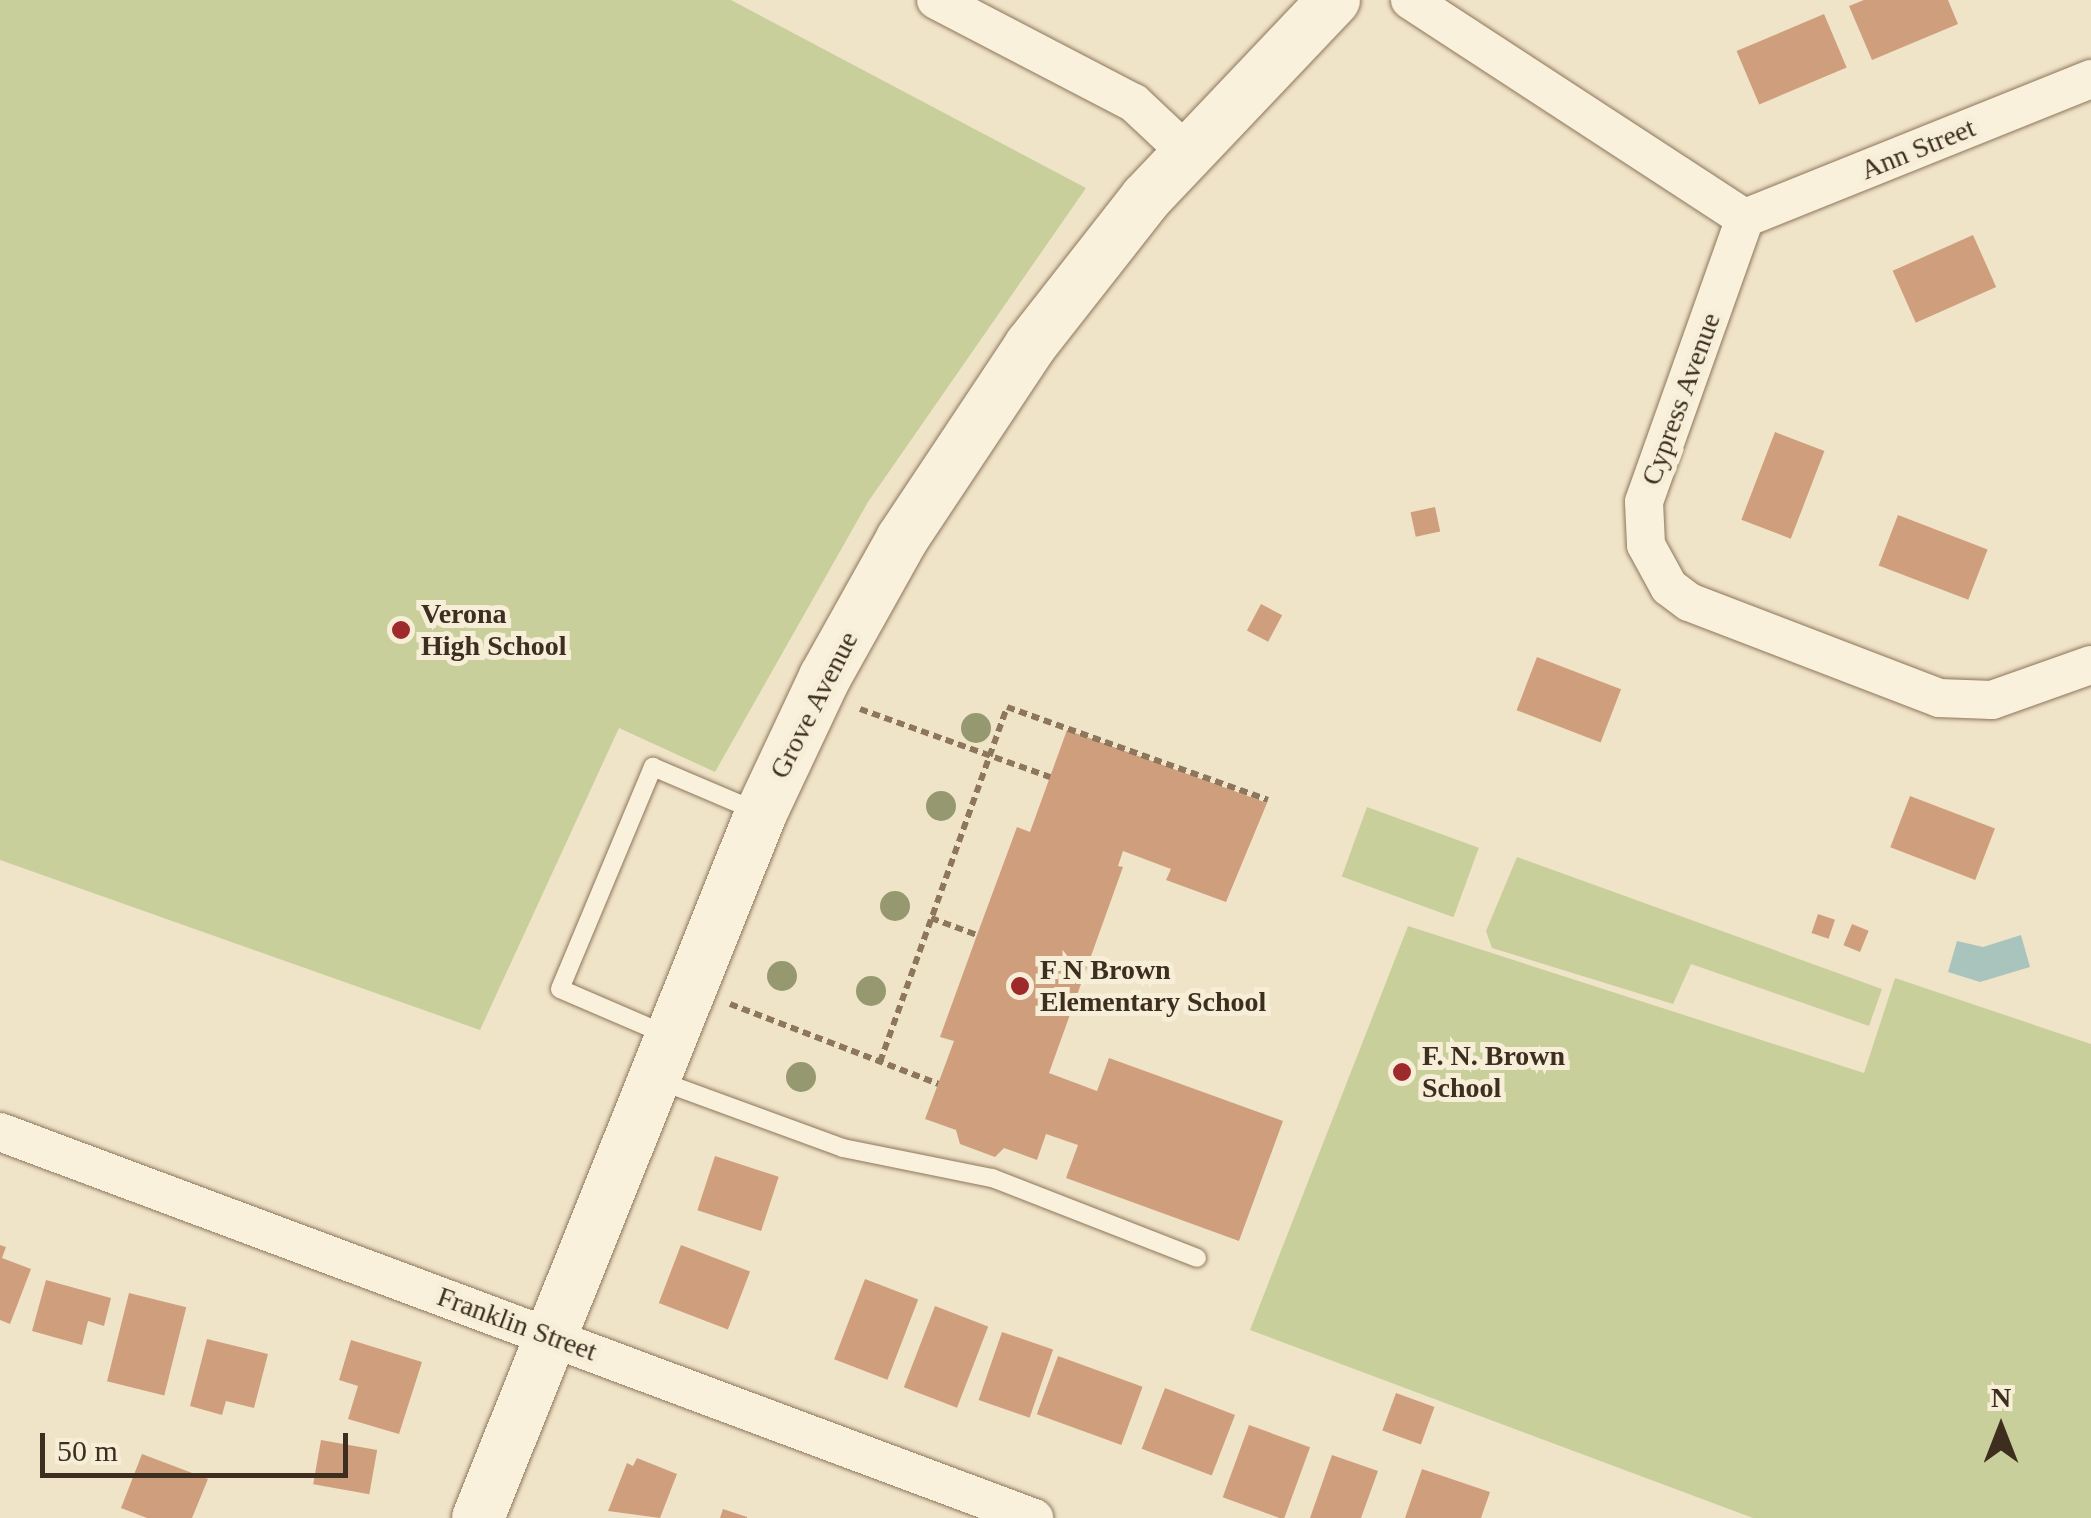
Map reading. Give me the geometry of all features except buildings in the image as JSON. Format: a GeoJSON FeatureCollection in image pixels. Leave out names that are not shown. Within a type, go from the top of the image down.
{"type":"FeatureCollection","features":[{"type":"Feature","properties":{"kind":"street"},"geometry":{"type":"LineString","coordinates":[[936,0],[1134,103],[1184,150]]}},
{"type":"Feature","properties":{"kind":"street","name":"Grove Avenue"},"geometry":{"type":"LineString","coordinates":[[478,1518],[659,1056],[761,813],[816,694],[902,540],[1030,346],[1184,150],[1334,0]]}},
{"type":"Feature","properties":{"kind":"street"},"geometry":{"type":"LineString","coordinates":[[1410,0],[1746,218]]}},
{"type":"Feature","properties":{"kind":"street","name":"Ann Street"},"geometry":{"type":"LineString","coordinates":[[1746,218],[2091,79]]}},
{"type":"Feature","properties":{"kind":"street","name":"Cypress Avenue"},"geometry":{"type":"LineString","coordinates":[[1746,218],[1644,502],[1646,545],[1670,587],[1689,602],[1940,698],[1992,700],[2091,666]]}},
{"type":"Feature","properties":{"kind":"street","name":"Franklin Street"},"geometry":{"type":"LineString","coordinates":[[0,1132],[1034,1518]]}},
{"type":"Feature","properties":{"kind":"lane"},"geometry":{"type":"LineString","coordinates":[[761,813],[653,768],[560,989],[659,1056],[842,1148],[992,1178],[1197,1258]]}},
{"type":"Feature","properties":{"kind":"path"},"geometry":{"type":"LineString","coordinates":[[816,694],[1050,777]]}},
{"type":"Feature","properties":{"kind":"path"},"geometry":{"type":"LineString","coordinates":[[880,1062],[1008,706],[1268,800]]}},
{"type":"Feature","properties":{"kind":"path"},"geometry":{"type":"LineString","coordinates":[[932,918],[977,934]]}},
{"type":"Feature","properties":{"kind":"path"},"geometry":{"type":"LineString","coordinates":[[687,987],[938,1084]]}},
{"type":"Feature","properties":{"kind":"green space","name":"Verona High School"},"geometry":{"type":"Polygon","coordinates":[[[0,0],[731,0],[1086,188],[868,502],[715,772],[619,728],[480,1030],[0,860],[0,0]]]}},
{"type":"Feature","properties":{"kind":"green space"},"geometry":{"type":"Polygon","coordinates":[[[1367,807],[1479,848],[1454,917],[1342,877],[1367,807]]]}},
{"type":"Feature","properties":{"kind":"green space"},"geometry":{"type":"Polygon","coordinates":[[[1517,857],[1882,989],[1869,1026],[1691,964],[1673,1004],[1492,948],[1486,931],[1517,857]]]}},
{"type":"Feature","properties":{"kind":"green space"},"geometry":{"type":"Polygon","coordinates":[[[1408,926],[1864,1073],[1895,978],[2091,1044],[2091,1518],[1753,1518],[1250,1330],[1408,926]]]}},
{"type":"Feature","properties":{"kind":"water"},"geometry":{"type":"Polygon","coordinates":[[[2021,935],[2030,967],[1980,982],[1948,972],[1957,941],[1983,947],[2021,935]]]}},
{"type":"Feature","properties":{"kind":"place","name":"Verona High School"},"geometry":{"type":"Point","coordinates":[401,630]}},
{"type":"Feature","properties":{"kind":"place","name":"F N Brown Elementary School"},"geometry":{"type":"Point","coordinates":[1020,986]}},
{"type":"Feature","properties":{"kind":"place","name":"F. N. Brown School"},"geometry":{"type":"Point","coordinates":[1402,1072]}}]}
